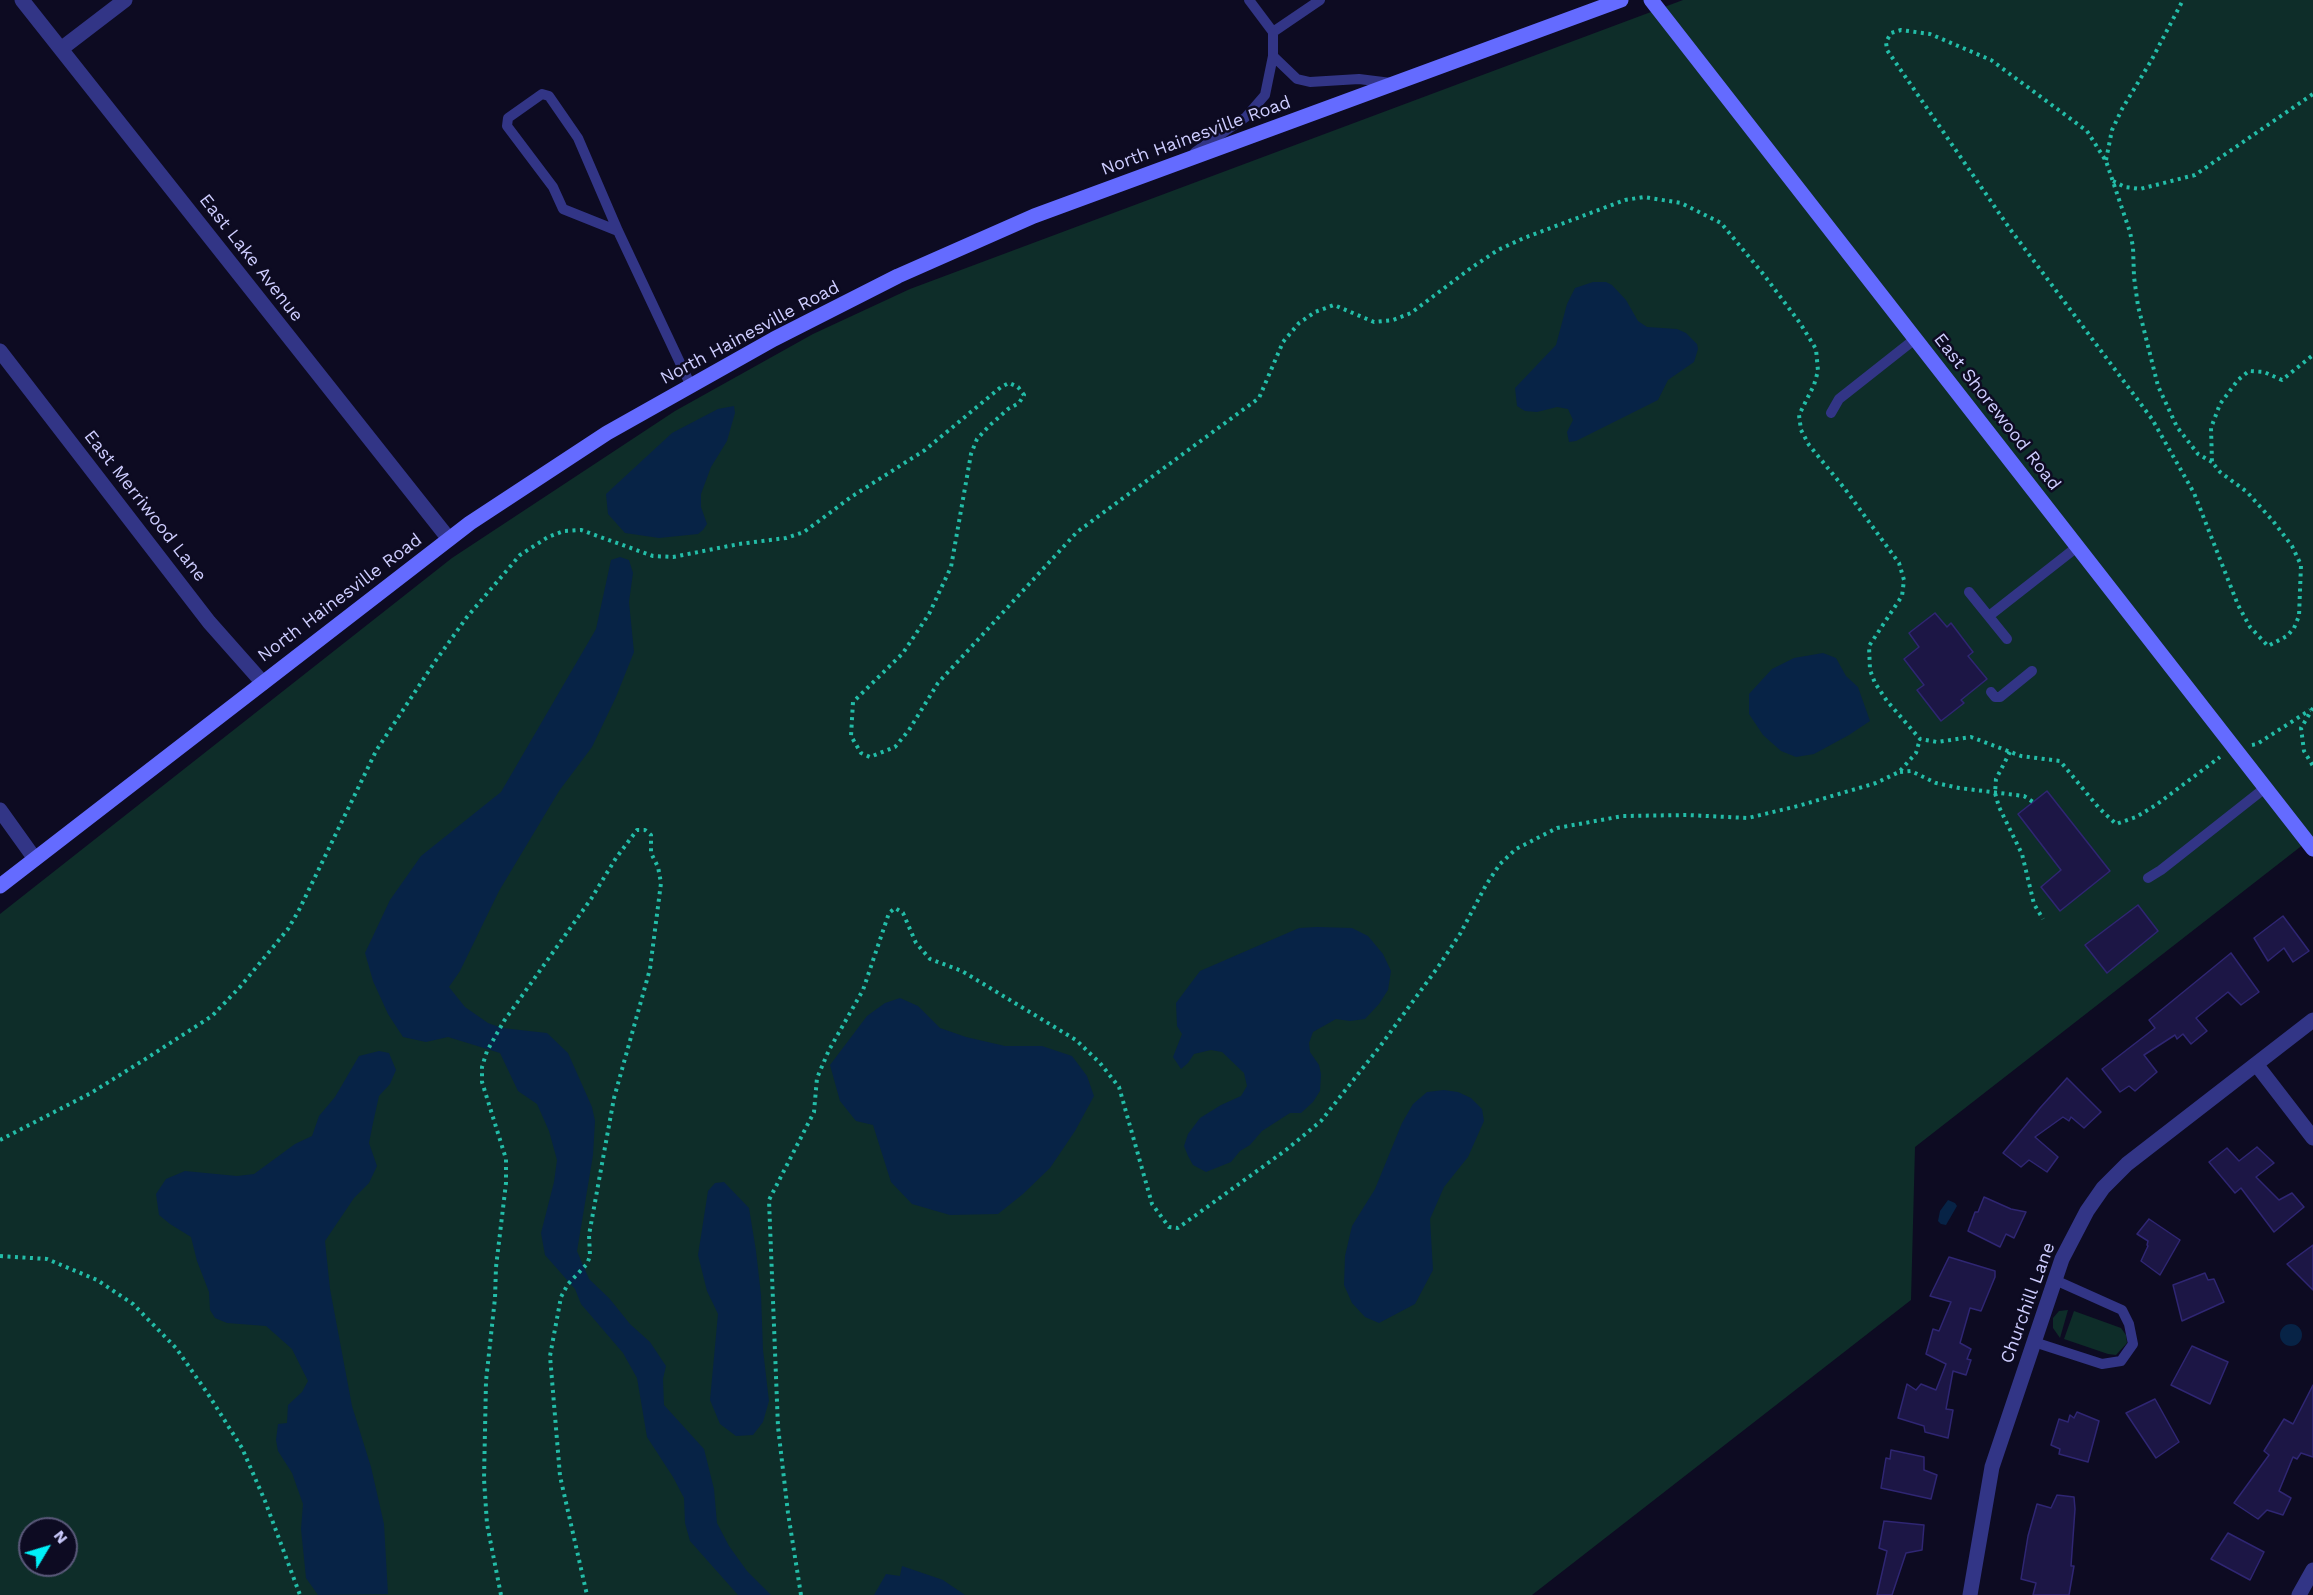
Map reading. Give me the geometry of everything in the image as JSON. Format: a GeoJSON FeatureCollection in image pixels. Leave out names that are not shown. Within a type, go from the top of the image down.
{"type":"FeatureCollection","features":[{"type":"Feature","properties":{"kind":"main road","name":"North Hainesville Road"},"geometry":{"type":"LineString","coordinates":[[0,886],[470,523],[607,433],[774,339],[898,276],[1034,216],[1621,0]]}},
{"type":"Feature","properties":{"kind":"main road","name":"East Shorewood Road"},"geometry":{"type":"LineString","coordinates":[[1651,0],[2313,849]]}},
{"type":"Feature","properties":{"kind":"street","name":"East Lake Avenue"},"geometry":{"type":"LineString","coordinates":[[22,0],[449,540]]}},
{"type":"Feature","properties":{"kind":"street"},"geometry":{"type":"LineString","coordinates":[[61,50],[125,0]]}},
{"type":"Feature","properties":{"kind":"street","name":"East Merriwood Lane"},"geometry":{"type":"LineString","coordinates":[[0,351],[209,622],[263,682]]}},
{"type":"Feature","properties":{"kind":"street"},"geometry":{"type":"LineString","coordinates":[[0,810],[35,859]]}},
{"type":"Feature","properties":{"kind":"street","name":"Churchill Lane"},"geometry":{"type":"LineString","coordinates":[[1970,1595],[1992,1467],[2062,1259],[2087,1211],[2103,1188],[2127,1164],[2313,1020]]}},
{"type":"Feature","properties":{"kind":"street"},"geometry":{"type":"LineString","coordinates":[[2256,1064],[2313,1138]]}},
{"type":"Feature","properties":{"kind":"street"},"geometry":{"type":"LineString","coordinates":[[2300,1595],[2313,1570]]}},
{"type":"Feature","properties":{"kind":"lane"},"geometry":{"type":"LineString","coordinates":[[1180,163],[1246,117],[1265,95],[1273,56],[1273,32],[1249,0]]}},
{"type":"Feature","properties":{"kind":"lane"},"geometry":{"type":"LineString","coordinates":[[1273,32],[1320,0]]}},
{"type":"Feature","properties":{"kind":"lane"},"geometry":{"type":"LineString","coordinates":[[1273,56],[1297,80],[1310,82],[1359,79],[1395,83]]}},
{"type":"Feature","properties":{"kind":"lane"},"geometry":{"type":"LineString","coordinates":[[618,231],[563,210],[554,187],[507,126],[508,118],[542,93],[549,96],[578,138],[618,231],[691,386]]}},
{"type":"Feature","properties":{"kind":"lane"},"geometry":{"type":"LineString","coordinates":[[1831,413],[1839,399],[1915,339]]}},
{"type":"Feature","properties":{"kind":"lane"},"geometry":{"type":"LineString","coordinates":[[1989,616],[2077,546]]}},
{"type":"Feature","properties":{"kind":"lane"},"geometry":{"type":"LineString","coordinates":[[1969,592],[2007,639]]}},
{"type":"Feature","properties":{"kind":"lane"},"geometry":{"type":"LineString","coordinates":[[1991,692],[1995,697],[2000,697],[2032,671]]}},
{"type":"Feature","properties":{"kind":"lane"},"geometry":{"type":"LineString","coordinates":[[2148,878],[2265,788]]}},
{"type":"Feature","properties":{"kind":"lane"},"geometry":{"type":"LineString","coordinates":[[2034,1342],[2102,1364],[2121,1361],[2133,1344],[2129,1324],[2122,1310],[2055,1280]]}},
{"type":"Feature","properties":{"kind":"path"},"geometry":{"type":"LineString","coordinates":[[2106,161],[2112,130],[2122,109],[2151,61],[2183,0]]}},
{"type":"Feature","properties":{"kind":"path"},"geometry":{"type":"LineString","coordinates":[[1901,30],[1930,34],[1991,60],[2087,131],[2106,161],[2133,247],[2138,306],[2158,386],[2177,427],[2198,454],[2212,462],[2220,472],[2247,492],[2292,546],[2301,565],[2299,616],[2294,628],[2287,636],[2268,645],[2250,627],[2238,605],[2194,493],[2152,419],[2010,229],[1887,50],[1886,42],[1891,33],[1901,30]]}},
{"type":"Feature","properties":{"kind":"path"},"geometry":{"type":"LineString","coordinates":[[2113,181],[2125,187],[2140,189],[2195,175],[2313,94]]}},
{"type":"Feature","properties":{"kind":"path"},"geometry":{"type":"LineString","coordinates":[[0,1140],[91,1093],[147,1058],[212,1016],[240,987],[288,928],[299,910],[376,751],[434,663],[467,617],[520,555],[548,537],[564,531],[581,530],[653,556],[674,557],[739,544],[786,538],[804,532],[851,497],[872,486],[925,450],[974,407],[1001,387],[1009,383],[1018,387],[1024,395],[1019,403],[998,417],[977,439],[970,454],[951,567],[929,614],[903,652],[853,702],[850,736],[861,753],[870,757],[895,747],[909,730],[938,683],[1077,532],[1258,398],[1283,342],[1299,323],[1315,312],[1334,305],[1374,321],[1393,320],[1411,313],[1449,283],[1498,250],[1543,230],[1625,200],[1644,197],[1681,203],[1721,223],[1764,274],[1800,323],[1816,350],[1818,371],[1814,385],[1799,415],[1801,430],[1809,445],[1845,489],[1899,563],[1904,580],[1902,596],[1869,646],[1870,670],[1875,683],[1887,701],[1920,739],[1937,742],[1971,737],[2021,756],[2061,761],[2099,808],[2116,824],[2136,817],[2185,784]]}},
{"type":"Feature","properties":{"kind":"path"},"geometry":{"type":"LineString","coordinates":[[2212,462],[2211,428],[2220,404],[2238,380],[2249,371],[2264,372],[2282,380],[2313,355]]}},
{"type":"Feature","properties":{"kind":"path"},"geometry":{"type":"LineString","coordinates":[[2313,708],[2301,728],[2304,751],[2313,766]]}},
{"type":"Feature","properties":{"kind":"path"},"geometry":{"type":"LineString","coordinates":[[1899,772],[1916,753],[1920,739]]}},
{"type":"Feature","properties":{"kind":"path"},"geometry":{"type":"LineString","coordinates":[[2010,752],[1996,779],[1995,793],[1999,807],[2022,854],[2034,904],[2043,919]]}},
{"type":"Feature","properties":{"kind":"path"},"geometry":{"type":"LineString","coordinates":[[801,1595],[778,1427],[770,1200],[814,1112],[817,1078],[829,1050],[863,990],[889,913],[895,908],[903,913],[916,944],[930,959],[962,971],[1076,1040],[1100,1063],[1119,1087],[1152,1204],[1169,1227],[1178,1228],[1286,1150],[1321,1121],[1438,967],[1500,864],[1516,849],[1557,828],[1623,816],[1687,815],[1748,818],[1876,783],[1899,772],[1911,771],[1936,783],[2024,796],[2033,802]]}},
{"type":"Feature","properties":{"kind":"path"},"geometry":{"type":"LineString","coordinates":[[501,1595],[487,1524],[484,1479],[486,1381],[506,1183],[506,1160],[482,1083],[482,1067],[487,1052],[504,1021],[585,908],[628,840],[637,830],[645,830],[651,835],[651,853],[658,867],[661,883],[650,969],[614,1098],[589,1235],[590,1256],[587,1264],[568,1284],[561,1297],[550,1356],[560,1476],[587,1595]]}},
{"type":"Feature","properties":{"kind":"path"},"geometry":{"type":"LineString","coordinates":[[0,1256],[47,1258],[97,1280],[133,1304],[176,1348],[242,1448],[261,1491],[300,1595]]}},
{"type":"Feature","properties":{"kind":"green space"},"geometry":{"type":"Polygon","coordinates":[[[1683,0],[2313,0],[2313,837],[1915,1147],[1911,1300],[1532,1595],[0,1595],[0,914],[452,558],[675,411],[813,334],[910,289],[1683,0]]]}},
{"type":"Feature","properties":{"kind":"green space"},"geometry":{"type":"Polygon","coordinates":[[[2068,1310],[2060,1338],[2053,1328],[2053,1318],[2059,1311],[2068,1310]]]}},
{"type":"Feature","properties":{"kind":"green space"},"geometry":{"type":"Polygon","coordinates":[[[2074,1311],[2121,1328],[2126,1335],[2127,1343],[2116,1355],[2064,1339],[2074,1311]]]}},
{"type":"Feature","properties":{"kind":"water"},"geometry":{"type":"Polygon","coordinates":[[[1593,282],[1606,282],[1612,285],[1626,300],[1638,321],[1647,327],[1677,329],[1686,333],[1697,344],[1698,349],[1694,362],[1668,380],[1658,400],[1576,441],[1569,442],[1567,432],[1573,420],[1568,409],[1557,407],[1537,412],[1525,411],[1517,406],[1515,388],[1556,345],[1567,304],[1575,288],[1593,282]]]}},
{"type":"Feature","properties":{"kind":"water"},"geometry":{"type":"Polygon","coordinates":[[[734,406],[735,413],[727,441],[711,467],[701,494],[701,507],[707,524],[703,530],[698,534],[659,538],[625,533],[608,514],[606,494],[672,433],[718,409],[734,406]]]}},
{"type":"Feature","properties":{"kind":"water"},"geometry":{"type":"Polygon","coordinates":[[[620,557],[629,560],[633,573],[629,602],[634,652],[592,747],[559,791],[499,891],[460,971],[449,987],[465,1007],[488,1023],[502,1028],[547,1033],[568,1053],[592,1107],[595,1121],[593,1155],[577,1251],[589,1279],[609,1298],[630,1324],[650,1342],[666,1366],[663,1379],[664,1405],[704,1449],[714,1489],[717,1523],[729,1546],[747,1571],[771,1595],[738,1595],[690,1541],[685,1523],[684,1498],[647,1437],[637,1378],[623,1353],[581,1304],[575,1289],[545,1255],[541,1233],[557,1160],[549,1131],[537,1104],[518,1091],[500,1053],[448,1037],[426,1042],[403,1037],[388,1014],[373,981],[365,953],[390,900],[421,856],[501,792],[596,629],[611,560],[620,557]]]}},
{"type":"Feature","properties":{"kind":"water"},"geometry":{"type":"Polygon","coordinates":[[[1823,653],[1836,658],[1846,676],[1858,687],[1870,721],[1814,754],[1796,757],[1781,751],[1763,735],[1749,714],[1749,694],[1772,669],[1794,658],[1823,653]]]}},
{"type":"Feature","properties":{"kind":"water"},"geometry":{"type":"Polygon","coordinates":[[[1299,928],[1352,928],[1368,936],[1383,954],[1391,971],[1388,990],[1365,1019],[1350,1021],[1336,1019],[1313,1032],[1309,1043],[1310,1052],[1319,1065],[1321,1074],[1320,1091],[1313,1102],[1301,1113],[1290,1113],[1262,1131],[1231,1162],[1206,1172],[1193,1165],[1188,1156],[1184,1146],[1188,1134],[1200,1118],[1241,1096],[1247,1086],[1244,1073],[1222,1052],[1211,1050],[1194,1054],[1181,1069],[1173,1057],[1182,1034],[1177,1026],[1176,1003],[1200,971],[1299,928]]]}},
{"type":"Feature","properties":{"kind":"water"},"geometry":{"type":"Polygon","coordinates":[[[900,998],[918,1006],[940,1028],[966,1037],[1005,1046],[1042,1046],[1072,1056],[1087,1076],[1094,1096],[1075,1131],[1050,1168],[998,1214],[950,1215],[912,1204],[891,1182],[873,1125],[856,1121],[840,1101],[830,1065],[867,1016],[885,1003],[900,998]]]}},
{"type":"Feature","properties":{"kind":"water"},"geometry":{"type":"Polygon","coordinates":[[[379,1051],[389,1053],[396,1070],[390,1084],[379,1096],[369,1143],[377,1166],[369,1183],[354,1198],[325,1241],[330,1289],[352,1406],[371,1467],[384,1524],[388,1594],[318,1595],[306,1578],[301,1529],[303,1504],[292,1473],[278,1451],[276,1440],[278,1424],[287,1423],[288,1405],[302,1392],[308,1381],[292,1349],[266,1326],[227,1323],[215,1318],[210,1310],[209,1292],[191,1237],[159,1215],[156,1194],[166,1179],[185,1171],[237,1176],[254,1174],[295,1144],[312,1136],[319,1116],[335,1097],[359,1056],[379,1051]]]}},
{"type":"Feature","properties":{"kind":"water"},"geometry":{"type":"Polygon","coordinates":[[[1444,1090],[1458,1092],[1471,1098],[1482,1109],[1484,1121],[1468,1157],[1444,1187],[1430,1219],[1433,1270],[1415,1304],[1379,1323],[1365,1317],[1352,1303],[1344,1285],[1345,1256],[1352,1226],[1375,1189],[1402,1123],[1413,1104],[1427,1092],[1444,1090]]]}},
{"type":"Feature","properties":{"kind":"water"},"geometry":{"type":"Polygon","coordinates":[[[724,1182],[749,1208],[756,1251],[769,1401],[763,1422],[753,1435],[736,1436],[720,1424],[710,1400],[718,1314],[707,1291],[698,1255],[708,1191],[715,1183],[724,1182]]]}},
{"type":"Feature","properties":{"kind":"water"},"geometry":{"type":"Polygon","coordinates":[[[1948,1200],[1957,1206],[1946,1225],[1938,1221],[1940,1211],[1948,1200]]]}},
{"type":"Feature","properties":{"kind":"water"},"geometry":{"type":"Polygon","coordinates":[[[2291,1324],[2301,1331],[2302,1335],[2295,1345],[2291,1346],[2281,1339],[2280,1335],[2287,1325],[2291,1324]]]}},
{"type":"Feature","properties":{"kind":"water"},"geometry":{"type":"Polygon","coordinates":[[[902,1566],[943,1580],[965,1595],[874,1595],[886,1574],[900,1576],[902,1566]]]}},
{"type":"Feature","properties":{"kind":"building"},"geometry":{"type":"Polygon","coordinates":[[[1935,613],[1947,627],[1951,623],[1973,652],[1968,656],[1987,679],[1961,700],[1964,703],[1941,721],[1917,690],[1924,685],[1904,659],[1919,647],[1909,633],[1935,613]]]}},
{"type":"Feature","properties":{"kind":"building"},"geometry":{"type":"Polygon","coordinates":[[[2047,791],[2110,871],[2060,911],[2041,887],[2061,870],[2018,814],[2047,791]]]}},
{"type":"Feature","properties":{"kind":"building"},"geometry":{"type":"Polygon","coordinates":[[[2138,905],[2158,931],[2107,973],[2085,945],[2138,905]]]}},
{"type":"Feature","properties":{"kind":"building"},"geometry":{"type":"Polygon","coordinates":[[[2283,916],[2309,951],[2293,962],[2284,948],[2268,961],[2254,938],[2283,916]]]}},
{"type":"Feature","properties":{"kind":"building"},"geometry":{"type":"Polygon","coordinates":[[[2231,953],[2259,992],[2241,1005],[2228,992],[2196,1018],[2207,1031],[2191,1044],[2183,1034],[2177,1039],[2175,1035],[2144,1055],[2157,1072],[2135,1091],[2129,1086],[2120,1092],[2102,1069],[2155,1028],[2149,1020],[2231,953]]]}},
{"type":"Feature","properties":{"kind":"building"},"geometry":{"type":"Polygon","coordinates":[[[2067,1078],[2101,1112],[2084,1128],[2071,1117],[2069,1121],[2063,1117],[2035,1137],[2058,1157],[2047,1172],[2029,1160],[2021,1167],[2003,1153],[2067,1078]]]}},
{"type":"Feature","properties":{"kind":"building"},"geometry":{"type":"Polygon","coordinates":[[[2257,1147],[2274,1163],[2256,1177],[2279,1200],[2292,1193],[2304,1207],[2274,1232],[2241,1188],[2235,1193],[2209,1162],[2227,1148],[2239,1161],[2257,1147]]]}},
{"type":"Feature","properties":{"kind":"building"},"geometry":{"type":"Polygon","coordinates":[[[1984,1197],[2011,1209],[2026,1212],[2014,1238],[2006,1234],[2000,1247],[1968,1231],[1984,1197]]]}},
{"type":"Feature","properties":{"kind":"building"},"geometry":{"type":"Polygon","coordinates":[[[2149,1219],[2180,1240],[2160,1275],[2141,1261],[2148,1241],[2137,1234],[2149,1219]]]}},
{"type":"Feature","properties":{"kind":"building"},"geometry":{"type":"Polygon","coordinates":[[[2313,1245],[2313,1290],[2287,1264],[2313,1245]]]}},
{"type":"Feature","properties":{"kind":"building"},"geometry":{"type":"Polygon","coordinates":[[[1949,1257],[1995,1271],[1995,1277],[1981,1311],[1970,1308],[1960,1343],[1971,1349],[1967,1359],[1971,1360],[1966,1375],[1953,1371],[1946,1409],[1953,1410],[1948,1438],[1925,1432],[1924,1426],[1898,1418],[1907,1384],[1916,1390],[1921,1384],[1936,1390],[1946,1364],[1926,1354],[1933,1329],[1939,1331],[1951,1302],[1930,1296],[1949,1257]]]}},
{"type":"Feature","properties":{"kind":"building"},"geometry":{"type":"Polygon","coordinates":[[[2205,1273],[2208,1280],[2214,1279],[2224,1302],[2182,1321],[2173,1285],[2205,1273]]]}},
{"type":"Feature","properties":{"kind":"building"},"geometry":{"type":"Polygon","coordinates":[[[2192,1346],[2228,1362],[2210,1404],[2171,1385],[2192,1346]]]}},
{"type":"Feature","properties":{"kind":"building"},"geometry":{"type":"Polygon","coordinates":[[[2313,1385],[2313,1457],[2301,1453],[2297,1459],[2293,1457],[2279,1491],[2291,1498],[2283,1515],[2267,1510],[2258,1519],[2234,1503],[2269,1455],[2264,1451],[2284,1419],[2293,1424],[2313,1385]]]}},
{"type":"Feature","properties":{"kind":"building"},"geometry":{"type":"Polygon","coordinates":[[[2155,1399],[2179,1442],[2156,1458],[2126,1413],[2155,1399]]]}},
{"type":"Feature","properties":{"kind":"building"},"geometry":{"type":"Polygon","coordinates":[[[2077,1412],[2099,1421],[2088,1462],[2059,1454],[2060,1449],[2051,1445],[2059,1419],[2068,1422],[2070,1415],[2074,1418],[2077,1412]]]}},
{"type":"Feature","properties":{"kind":"building"},"geometry":{"type":"Polygon","coordinates":[[[1891,1450],[1924,1457],[1924,1470],[1937,1475],[1931,1499],[1881,1488],[1886,1458],[1890,1459],[1891,1450]]]}},
{"type":"Feature","properties":{"kind":"building"},"geometry":{"type":"Polygon","coordinates":[[[2057,1495],[2074,1497],[2071,1566],[2074,1566],[2069,1595],[2033,1595],[2036,1583],[2021,1579],[2028,1536],[2037,1504],[2051,1508],[2057,1495]]]}},
{"type":"Feature","properties":{"kind":"building"},"geometry":{"type":"Polygon","coordinates":[[[1884,1521],[1924,1525],[1922,1550],[1906,1553],[1892,1595],[1877,1595],[1887,1551],[1879,1548],[1884,1521]]]}},
{"type":"Feature","properties":{"kind":"building"},"geometry":{"type":"Polygon","coordinates":[[[2228,1533],[2264,1552],[2250,1580],[2211,1559],[2228,1533]]]}}]}
